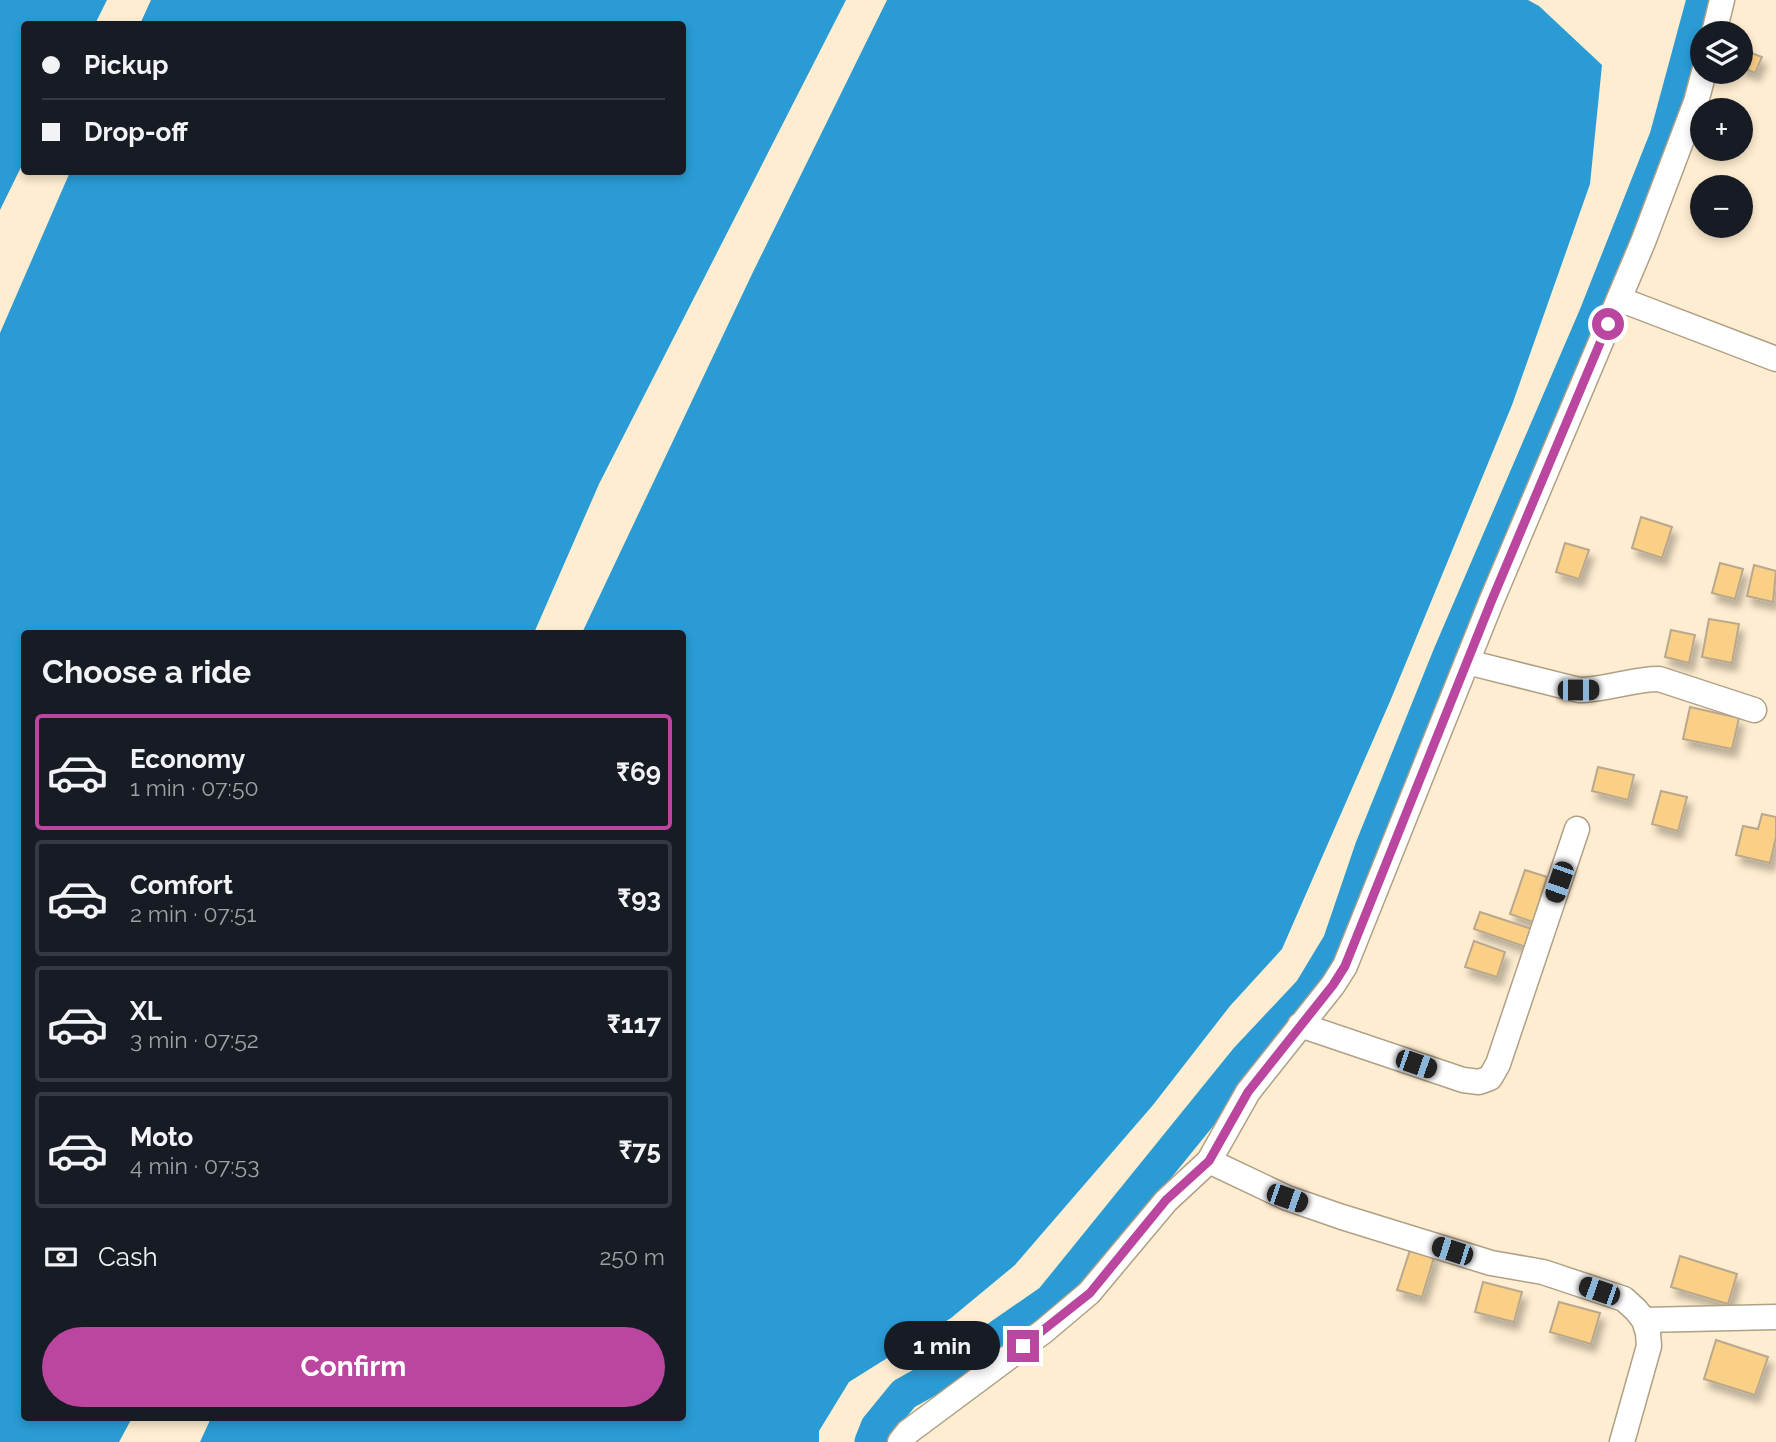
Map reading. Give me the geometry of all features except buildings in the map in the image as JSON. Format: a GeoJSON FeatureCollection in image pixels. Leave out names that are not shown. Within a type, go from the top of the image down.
{"type":"FeatureCollection","features":[{"type":"Feature","properties":{"kind":"street"},"geometry":{"type":"LineString","coordinates":[[1717,21],[1722,0]]}},
{"type":"Feature","properties":{"kind":"street"},"geometry":{"type":"LineString","coordinates":[[900,1442],[908,1432],[1044,1331],[1090,1293],[1166,1200],[1209,1161],[1248,1092],[1345,966],[1467,662],[1619,299],[1701,84]]}},
{"type":"Feature","properties":{"kind":"street"},"geometry":{"type":"LineString","coordinates":[[1619,299],[1776,359]]}},
{"type":"Feature","properties":{"kind":"street"},"geometry":{"type":"LineString","coordinates":[[1467,662],[1578,690],[1593,690],[1644,679],[1660,679],[1754,709]]}},
{"type":"Feature","properties":{"kind":"street"},"geometry":{"type":"LineString","coordinates":[[1300,1025],[1463,1080],[1479,1082],[1490,1078],[1498,1064],[1577,830]]}},
{"type":"Feature","properties":{"kind":"street"},"geometry":{"type":"LineString","coordinates":[[1209,1161],[1287,1198],[1331,1213],[1491,1263],[1543,1272],[1625,1300],[1644,1321],[1649,1346],[1622,1442]]}},
{"type":"Feature","properties":{"kind":"street"},"geometry":{"type":"LineString","coordinates":[[1644,1321],[1776,1317]]}},
{"type":"Feature","properties":{"kind":"water"},"geometry":{"type":"Polygon","coordinates":[[[0,0],[107,0],[96,21],[21,21],[21,167],[0,210],[0,0]]]}},
{"type":"Feature","properties":{"kind":"water"},"geometry":{"type":"Polygon","coordinates":[[[151,0],[846,0],[599,484],[535,630],[21,630],[21,1421],[130,1421],[119,1442],[0,1442],[0,333],[69,175],[686,175],[686,21],[141,21],[151,0]]]}},
{"type":"Feature","properties":{"kind":"water"},"geometry":{"type":"Polygon","coordinates":[[[887,0],[1528,0],[1539,6],[1602,65],[1590,184],[1512,405],[1391,699],[1282,949],[1230,1006],[1153,1105],[1015,1265],[951,1318],[849,1382],[819,1431],[819,1442],[200,1442],[210,1421],[686,1421],[686,630],[583,630],[753,272],[887,0]]]}},
{"type":"Feature","properties":{"kind":"waterway"},"geometry":{"type":"LineString","coordinates":[[871,1442],[877,1427],[904,1394],[963,1361],[1051,1300],[1247,1058],[1310,991],[1339,943],[1371,849],[1450,653],[1595,316],[1666,137],[1703,0]]}},
{"type":"Feature","properties":{"kind":"route"},"geometry":{"type":"LineString","coordinates":[[1023,1346],[1090,1293],[1166,1200],[1209,1161],[1248,1092],[1345,966],[1491,602],[1608,324]]}}]}
